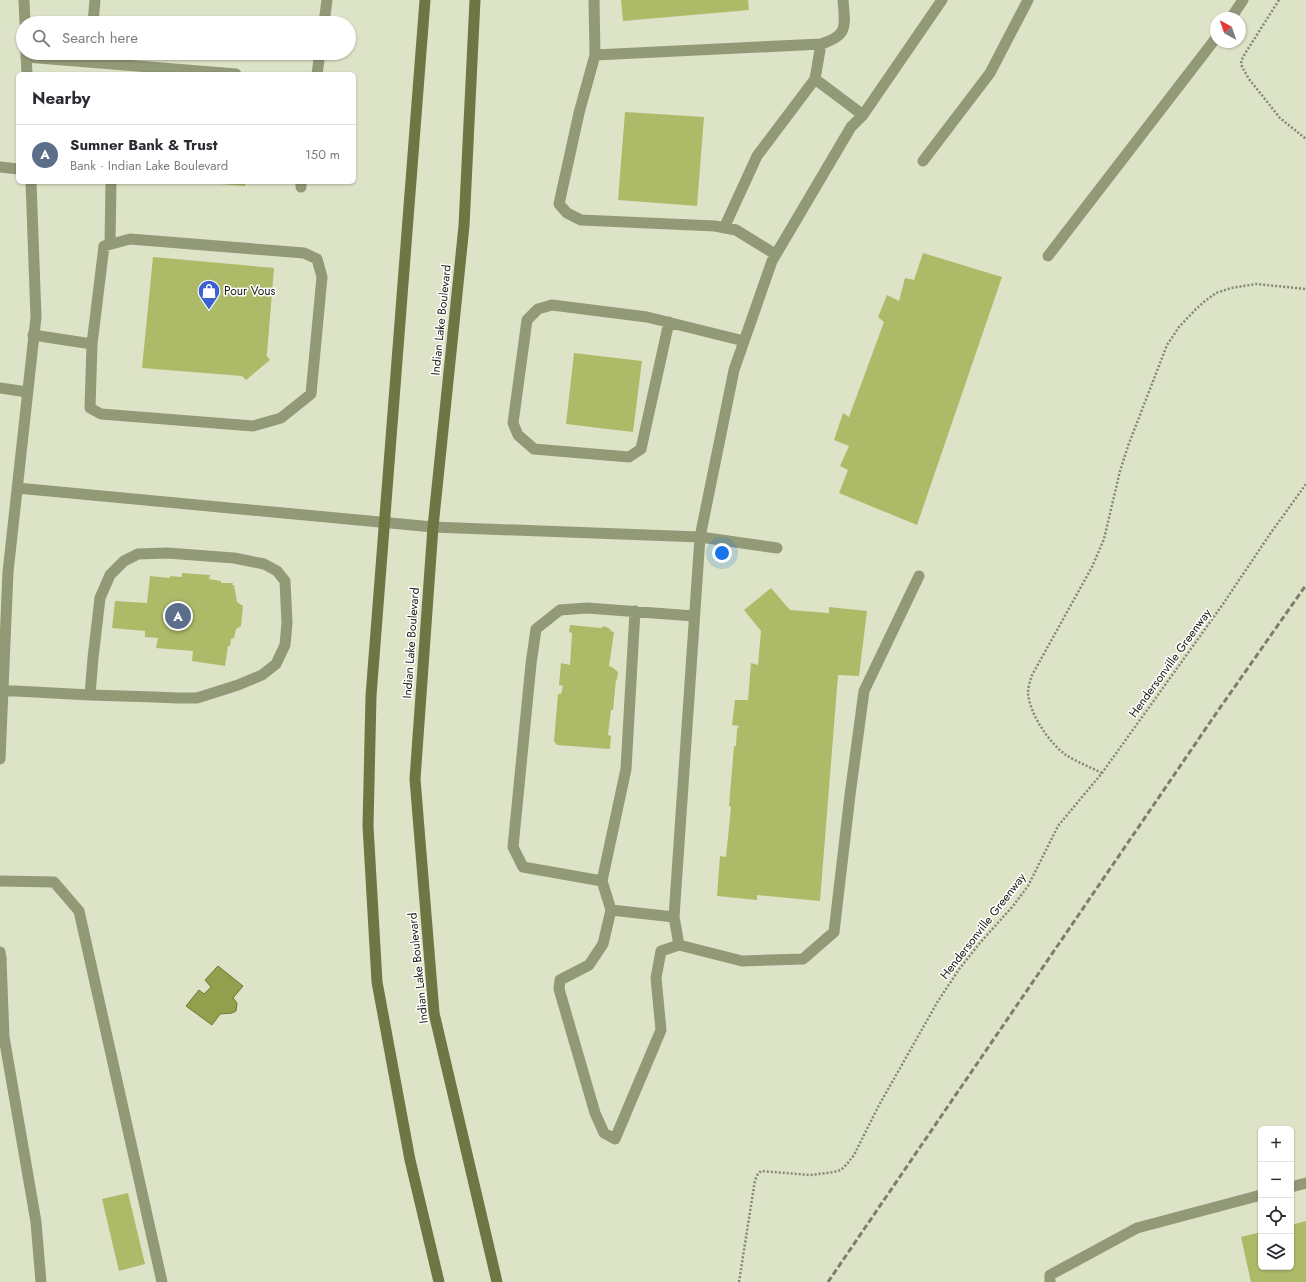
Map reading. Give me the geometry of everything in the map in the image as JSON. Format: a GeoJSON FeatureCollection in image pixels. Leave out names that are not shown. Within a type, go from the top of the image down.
{"type":"FeatureCollection","features":[{"type":"Feature","properties":{"kind":"main road"},"geometry":{"type":"LineString","coordinates":[[425,0],[371,696],[368,826],[377,982],[410,1160],[439,1282]]}},
{"type":"Feature","properties":{"kind":"main road","name":"Indian Lake Boulevard"},"geometry":{"type":"LineString","coordinates":[[475,0],[464,226],[433,527],[415,779],[434,1013],[497,1282]]}},
{"type":"Feature","properties":{"kind":"street"},"geometry":{"type":"LineString","coordinates":[[24,0],[25,16]]}},
{"type":"Feature","properties":{"kind":"street"},"geometry":{"type":"LineString","coordinates":[[94,16],[95,0]]}},
{"type":"Feature","properties":{"kind":"street"},"geometry":{"type":"LineString","coordinates":[[325,16],[327,0]]}},
{"type":"Feature","properties":{"kind":"street"},"geometry":{"type":"LineString","coordinates":[[594,0],[595,55],[579,113],[559,204],[567,214],[581,220],[715,226],[736,230],[775,254]]}},
{"type":"Feature","properties":{"kind":"street"},"geometry":{"type":"LineString","coordinates":[[595,55],[821,44],[843,32],[845,27],[843,0]]}},
{"type":"Feature","properties":{"kind":"street"},"geometry":{"type":"LineString","coordinates":[[680,945],[674,917],[700,537],[734,370],[775,254],[851,127],[863,115],[942,0]]}},
{"type":"Feature","properties":{"kind":"street"},"geometry":{"type":"LineString","coordinates":[[923,161],[990,73],[1028,0]]}},
{"type":"Feature","properties":{"kind":"street"},"geometry":{"type":"LineString","coordinates":[[1235,12],[1243,0]]}},
{"type":"Feature","properties":{"kind":"street"},"geometry":{"type":"LineString","coordinates":[[724,228],[758,156],[814,79],[821,44]]}},
{"type":"Feature","properties":{"kind":"street"},"geometry":{"type":"LineString","coordinates":[[1048,256],[1210,46]]}},
{"type":"Feature","properties":{"kind":"street"},"geometry":{"type":"LineString","coordinates":[[26,60],[27,72]]}},
{"type":"Feature","properties":{"kind":"street"},"geometry":{"type":"LineString","coordinates":[[94,60],[113,69],[187,72]]}},
{"type":"Feature","properties":{"kind":"street"},"geometry":{"type":"LineString","coordinates":[[317,72],[319,60]]}},
{"type":"Feature","properties":{"kind":"street"},"geometry":{"type":"LineString","coordinates":[[814,79],[863,115]]}},
{"type":"Feature","properties":{"kind":"street"},"geometry":{"type":"LineString","coordinates":[[0,167],[16,169]]}},
{"type":"Feature","properties":{"kind":"street"},"geometry":{"type":"LineString","coordinates":[[0,759],[8,572],[36,317],[31,184]]}},
{"type":"Feature","properties":{"kind":"street"},"geometry":{"type":"LineString","coordinates":[[110,244],[111,184]]}},
{"type":"Feature","properties":{"kind":"street"},"geometry":{"type":"LineString","coordinates":[[130,239],[304,253],[317,259],[322,277],[311,394],[281,418],[253,426],[101,414],[90,408],[92,344],[104,246],[130,239]]}},
{"type":"Feature","properties":{"kind":"street"},"geometry":{"type":"LineString","coordinates":[[669,322],[641,449],[629,457],[534,449],[518,435],[513,423],[527,320],[538,309],[552,305],[647,317],[669,322],[744,341]]}},
{"type":"Feature","properties":{"kind":"street"},"geometry":{"type":"LineString","coordinates":[[34,335],[92,344]]}},
{"type":"Feature","properties":{"kind":"street"},"geometry":{"type":"LineString","coordinates":[[0,388],[27,392]]}},
{"type":"Feature","properties":{"kind":"street"},"geometry":{"type":"LineString","coordinates":[[17,488],[433,527],[700,537],[777,548]]}},
{"type":"Feature","properties":{"kind":"street"},"geometry":{"type":"LineString","coordinates":[[3,691],[90,695],[197,698],[256,678],[276,664],[285,645],[287,623],[284,581],[277,571],[264,564],[234,558],[167,553],[138,554],[124,561],[110,575],[100,598],[90,695]]}},
{"type":"Feature","properties":{"kind":"street"},"geometry":{"type":"LineString","coordinates":[[636,611],[626,769],[602,881],[611,910],[603,944],[589,965],[560,980],[559,989],[595,1113],[604,1133],[615,1139],[661,1030],[656,978],[661,951],[680,945],[742,961],[803,959],[834,932],[864,691],[919,576]]}},
{"type":"Feature","properties":{"kind":"street"},"geometry":{"type":"LineString","coordinates":[[602,881],[523,867],[513,847],[531,664],[536,630],[560,610],[587,608],[694,616]]}},
{"type":"Feature","properties":{"kind":"street"},"geometry":{"type":"LineString","coordinates":[[0,881],[54,882],[79,912],[162,1282]]}},
{"type":"Feature","properties":{"kind":"street"},"geometry":{"type":"LineString","coordinates":[[611,910],[674,917]]}},
{"type":"Feature","properties":{"kind":"street"},"geometry":{"type":"LineString","coordinates":[[0,952],[2,1037],[36,1222],[41,1282]]}},
{"type":"Feature","properties":{"kind":"street"},"geometry":{"type":"LineString","coordinates":[[1294,1186],[1306,1183]]}},
{"type":"Feature","properties":{"kind":"street"},"geometry":{"type":"LineString","coordinates":[[1050,1282],[1050,1275],[1137,1228],[1258,1196]]}},
{"type":"Feature","properties":{"kind":"path"},"geometry":{"type":"LineString","coordinates":[[1279,0],[1241,61],[1242,67],[1271,109],[1291,128],[1306,139]]}},
{"type":"Feature","properties":{"kind":"path"},"geometry":{"type":"LineString","coordinates":[[1102,773],[1066,755],[1052,743],[1032,710],[1028,692],[1031,677],[1092,567],[1104,539],[1120,471],[1128,446],[1167,345],[1179,327],[1195,310],[1216,294],[1231,288],[1256,284],[1306,289]]}},
{"type":"Feature","properties":{"kind":"path","name":"Hendersonville Greenway"},"geometry":{"type":"LineString","coordinates":[[739,1282],[755,1180],[758,1174],[761,1171],[771,1171],[810,1175],[824,1174],[841,1170],[847,1164],[854,1155],[878,1107],[943,994],[960,968],[1013,906],[1028,886],[1058,826],[1102,773],[1223,604],[1306,484]]}},
{"type":"Feature","properties":{"kind":"shaded area"},"geometry":{"type":"Polygon","coordinates":[[[218,966],[243,986],[233,998],[237,1003],[236,1011],[232,1013],[220,1014],[212,1025],[186,1006],[199,990],[204,994],[211,987],[205,980],[218,966]]]}},
{"type":"Feature","properties":{"kind":"building"},"geometry":{"type":"Polygon","coordinates":[[[621,0],[748,0],[749,10],[623,21],[621,0]]]}},
{"type":"Feature","properties":{"kind":"building"},"geometry":{"type":"Polygon","coordinates":[[[625,112],[704,117],[697,206],[618,200],[625,112]]]}},
{"type":"Feature","properties":{"kind":"building"},"geometry":{"type":"Polygon","coordinates":[[[220,184],[245,184],[245,186],[220,184]]]}},
{"type":"Feature","properties":{"kind":"building"},"geometry":{"type":"Polygon","coordinates":[[[923,253],[1002,277],[917,525],[839,493],[848,470],[840,466],[849,446],[834,440],[843,413],[849,417],[884,322],[878,317],[887,295],[899,301],[905,278],[914,280],[923,253]]]}},
{"type":"Feature","properties":{"kind":"building","name":"Pour Vous"},"geometry":{"type":"Polygon","coordinates":[[[153,257],[274,268],[266,355],[270,360],[246,380],[242,376],[142,368],[153,257]]]}},
{"type":"Feature","properties":{"kind":"building"},"geometry":{"type":"Polygon","coordinates":[[[574,353],[642,361],[633,432],[566,424],[574,353]]]}},
{"type":"Feature","properties":{"kind":"building"},"geometry":{"type":"Polygon","coordinates":[[[182,573],[210,575],[209,579],[221,581],[221,583],[233,583],[232,585],[234,585],[237,602],[243,606],[241,626],[236,629],[234,638],[231,639],[230,646],[228,646],[225,666],[192,661],[193,651],[156,648],[158,638],[145,637],[145,631],[112,628],[115,601],[147,603],[150,576],[170,578],[170,576],[182,577],[182,573]]]}},
{"type":"Feature","properties":{"kind":"building"},"geometry":{"type":"Polygon","coordinates":[[[771,588],[790,610],[829,613],[829,607],[867,611],[859,676],[838,675],[820,901],[757,895],[757,900],[717,896],[720,856],[726,857],[731,807],[729,806],[734,746],[736,746],[737,729],[739,726],[732,725],[735,700],[748,700],[751,663],[758,665],[761,631],[744,610],[771,588]]]}},
{"type":"Feature","properties":{"kind":"building"},"geometry":{"type":"Polygon","coordinates":[[[570,625],[601,628],[604,626],[614,632],[609,666],[618,672],[608,735],[611,736],[610,749],[557,745],[554,741],[558,694],[561,694],[563,686],[559,685],[561,663],[570,665],[572,633],[569,632],[570,625]]]}},
{"type":"Feature","properties":{"kind":"building"},"geometry":{"type":"Polygon","coordinates":[[[128,1193],[145,1264],[119,1271],[102,1199],[128,1193]]]}},
{"type":"Feature","properties":{"kind":"building"},"geometry":{"type":"Polygon","coordinates":[[[1306,1221],[1306,1282],[1251,1282],[1241,1237],[1258,1233],[1258,1270],[1294,1270],[1294,1224],[1306,1221]]]}},
{"type":"Feature","properties":{"kind":"railway"},"geometry":{"type":"LineString","coordinates":[[828,1282],[1215,715],[1306,585]]}},
{"type":"Feature","properties":{"kind":"place","name":"Pour Vous"},"geometry":{"type":"Point","coordinates":[209,310]}},
{"type":"Feature","properties":{"kind":"place","name":"Sumner Bank & Trust"},"geometry":{"type":"Point","coordinates":[178,616]}}]}
